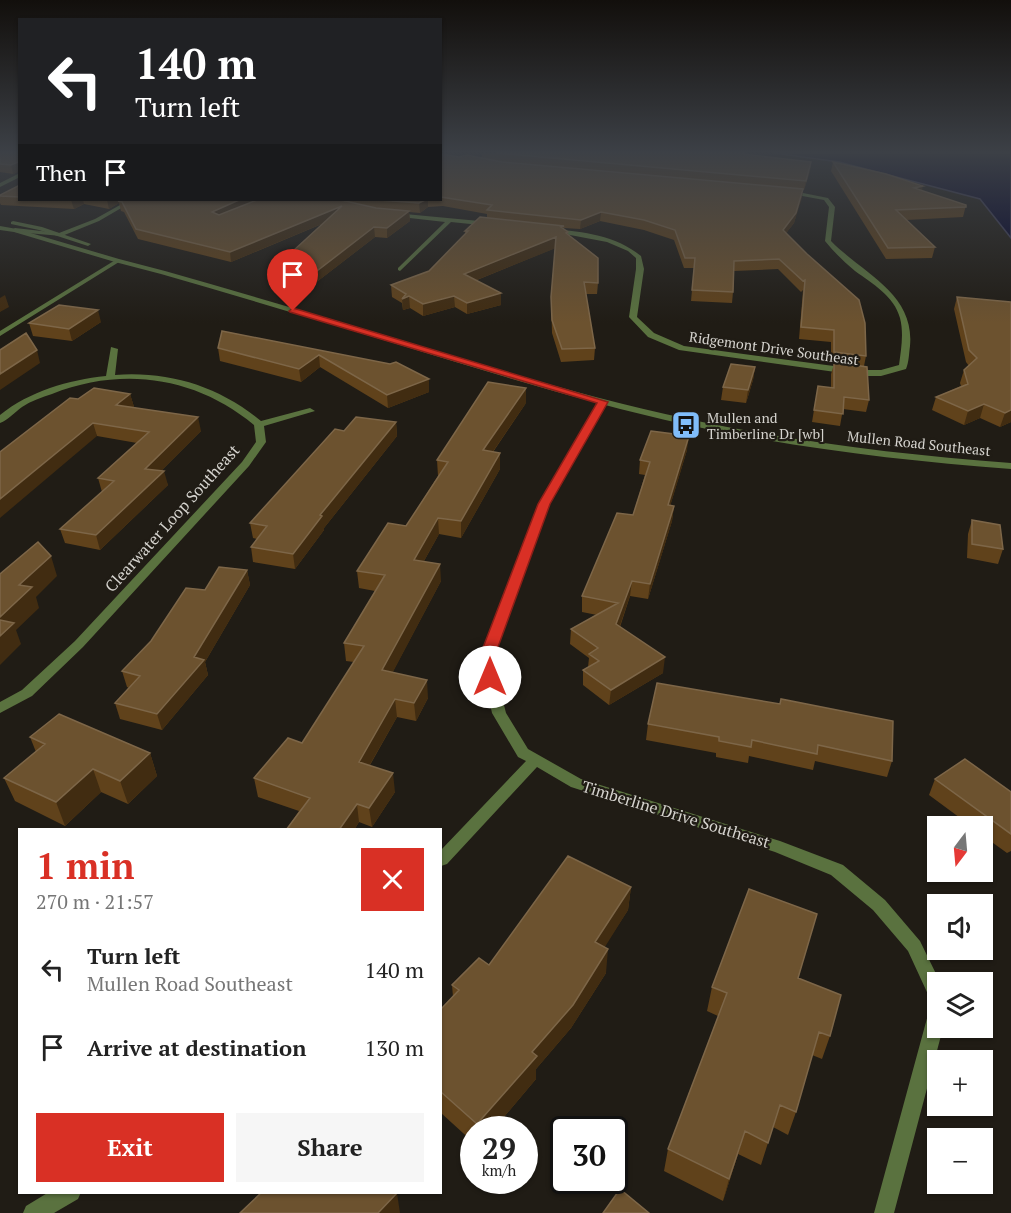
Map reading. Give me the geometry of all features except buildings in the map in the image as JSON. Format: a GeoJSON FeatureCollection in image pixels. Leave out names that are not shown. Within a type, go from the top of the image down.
{"type":"FeatureCollection","features":[{"type":"Feature","properties":{"kind":"street"},"geometry":{"type":"LineString","coordinates":[[15,230],[60,235],[97,220],[115,210]]}},
{"type":"Feature","properties":{"kind":"street","name":"Ridgemont Drive Southeast"},"geometry":{"type":"LineString","coordinates":[[546,230],[604,238],[629,248],[639,257],[640,269],[633,316],[651,335],[682,348],[822,368],[881,373],[903,367],[906,351],[900,305],[887,289],[837,252],[828,241],[832,210]]}},
{"type":"Feature","properties":{"kind":"street"},"geometry":{"type":"LineString","coordinates":[[387,214],[504,226]]}},
{"type":"Feature","properties":{"kind":"street"},"geometry":{"type":"LineString","coordinates":[[40,228],[97,220]]}},
{"type":"Feature","properties":{"kind":"street"},"geometry":{"type":"LineString","coordinates":[[400,269],[449,220]]}},
{"type":"Feature","properties":{"kind":"street","name":"Mullen Road Southeast"},"geometry":{"type":"LineString","coordinates":[[0,221],[40,228],[136,260],[163,272]]}},
{"type":"Feature","properties":{"kind":"street","name":"Mullen Road Southeast"},"geometry":{"type":"LineString","coordinates":[[0,228],[15,230],[117,261],[163,272],[603,402],[724,430],[806,443],[917,457],[1011,465]]}},
{"type":"Feature","properties":{"kind":"street"},"geometry":{"type":"LineString","coordinates":[[0,334],[117,261]]}},
{"type":"Feature","properties":{"kind":"street"},"geometry":{"type":"LineString","coordinates":[[110,377],[114,349]]}},
{"type":"Feature","properties":{"kind":"street"},"geometry":{"type":"LineString","coordinates":[[0,420],[24,402],[93,379],[138,376],[202,390],[233,404],[259,424],[310,411]]}},
{"type":"Feature","properties":{"kind":"street","name":"Timberline Drive Southeast"},"geometry":{"type":"LineString","coordinates":[[603,402],[544,504],[486,658],[499,713],[523,753],[576,783],[652,809],[780,847],[837,870],[879,905],[914,946],[927,974]]}},
{"type":"Feature","properties":{"kind":"street","name":"Clearwater Loop Southeast"},"geometry":{"type":"LineString","coordinates":[[0,708],[27,693],[80,644],[246,464],[261,442],[259,424]]}},
{"type":"Feature","properties":{"kind":"street"},"geometry":{"type":"LineString","coordinates":[[442,859],[535,759]]}},
{"type":"Feature","properties":{"kind":"street"},"geometry":{"type":"LineString","coordinates":[[884,1213],[931,1038]]}},
{"type":"Feature","properties":{"kind":"street"},"geometry":{"type":"LineString","coordinates":[[33,1213],[67,1194]]}},
{"type":"Feature","properties":{"kind":"water"},"geometry":{"type":"Polygon","coordinates":[[[988,210],[1011,210],[1011,238],[988,210]]]}},
{"type":"Feature","properties":{"kind":"place","name":"Mullen and Timberline Dr [wb]"},"geometry":{"type":"Point","coordinates":[686,425]}},
{"type":"Feature","properties":{"kind":"route"},"geometry":{"type":"LineString","coordinates":[[293,311],[603,402],[544,504],[486,658],[490,677]]}}]}
